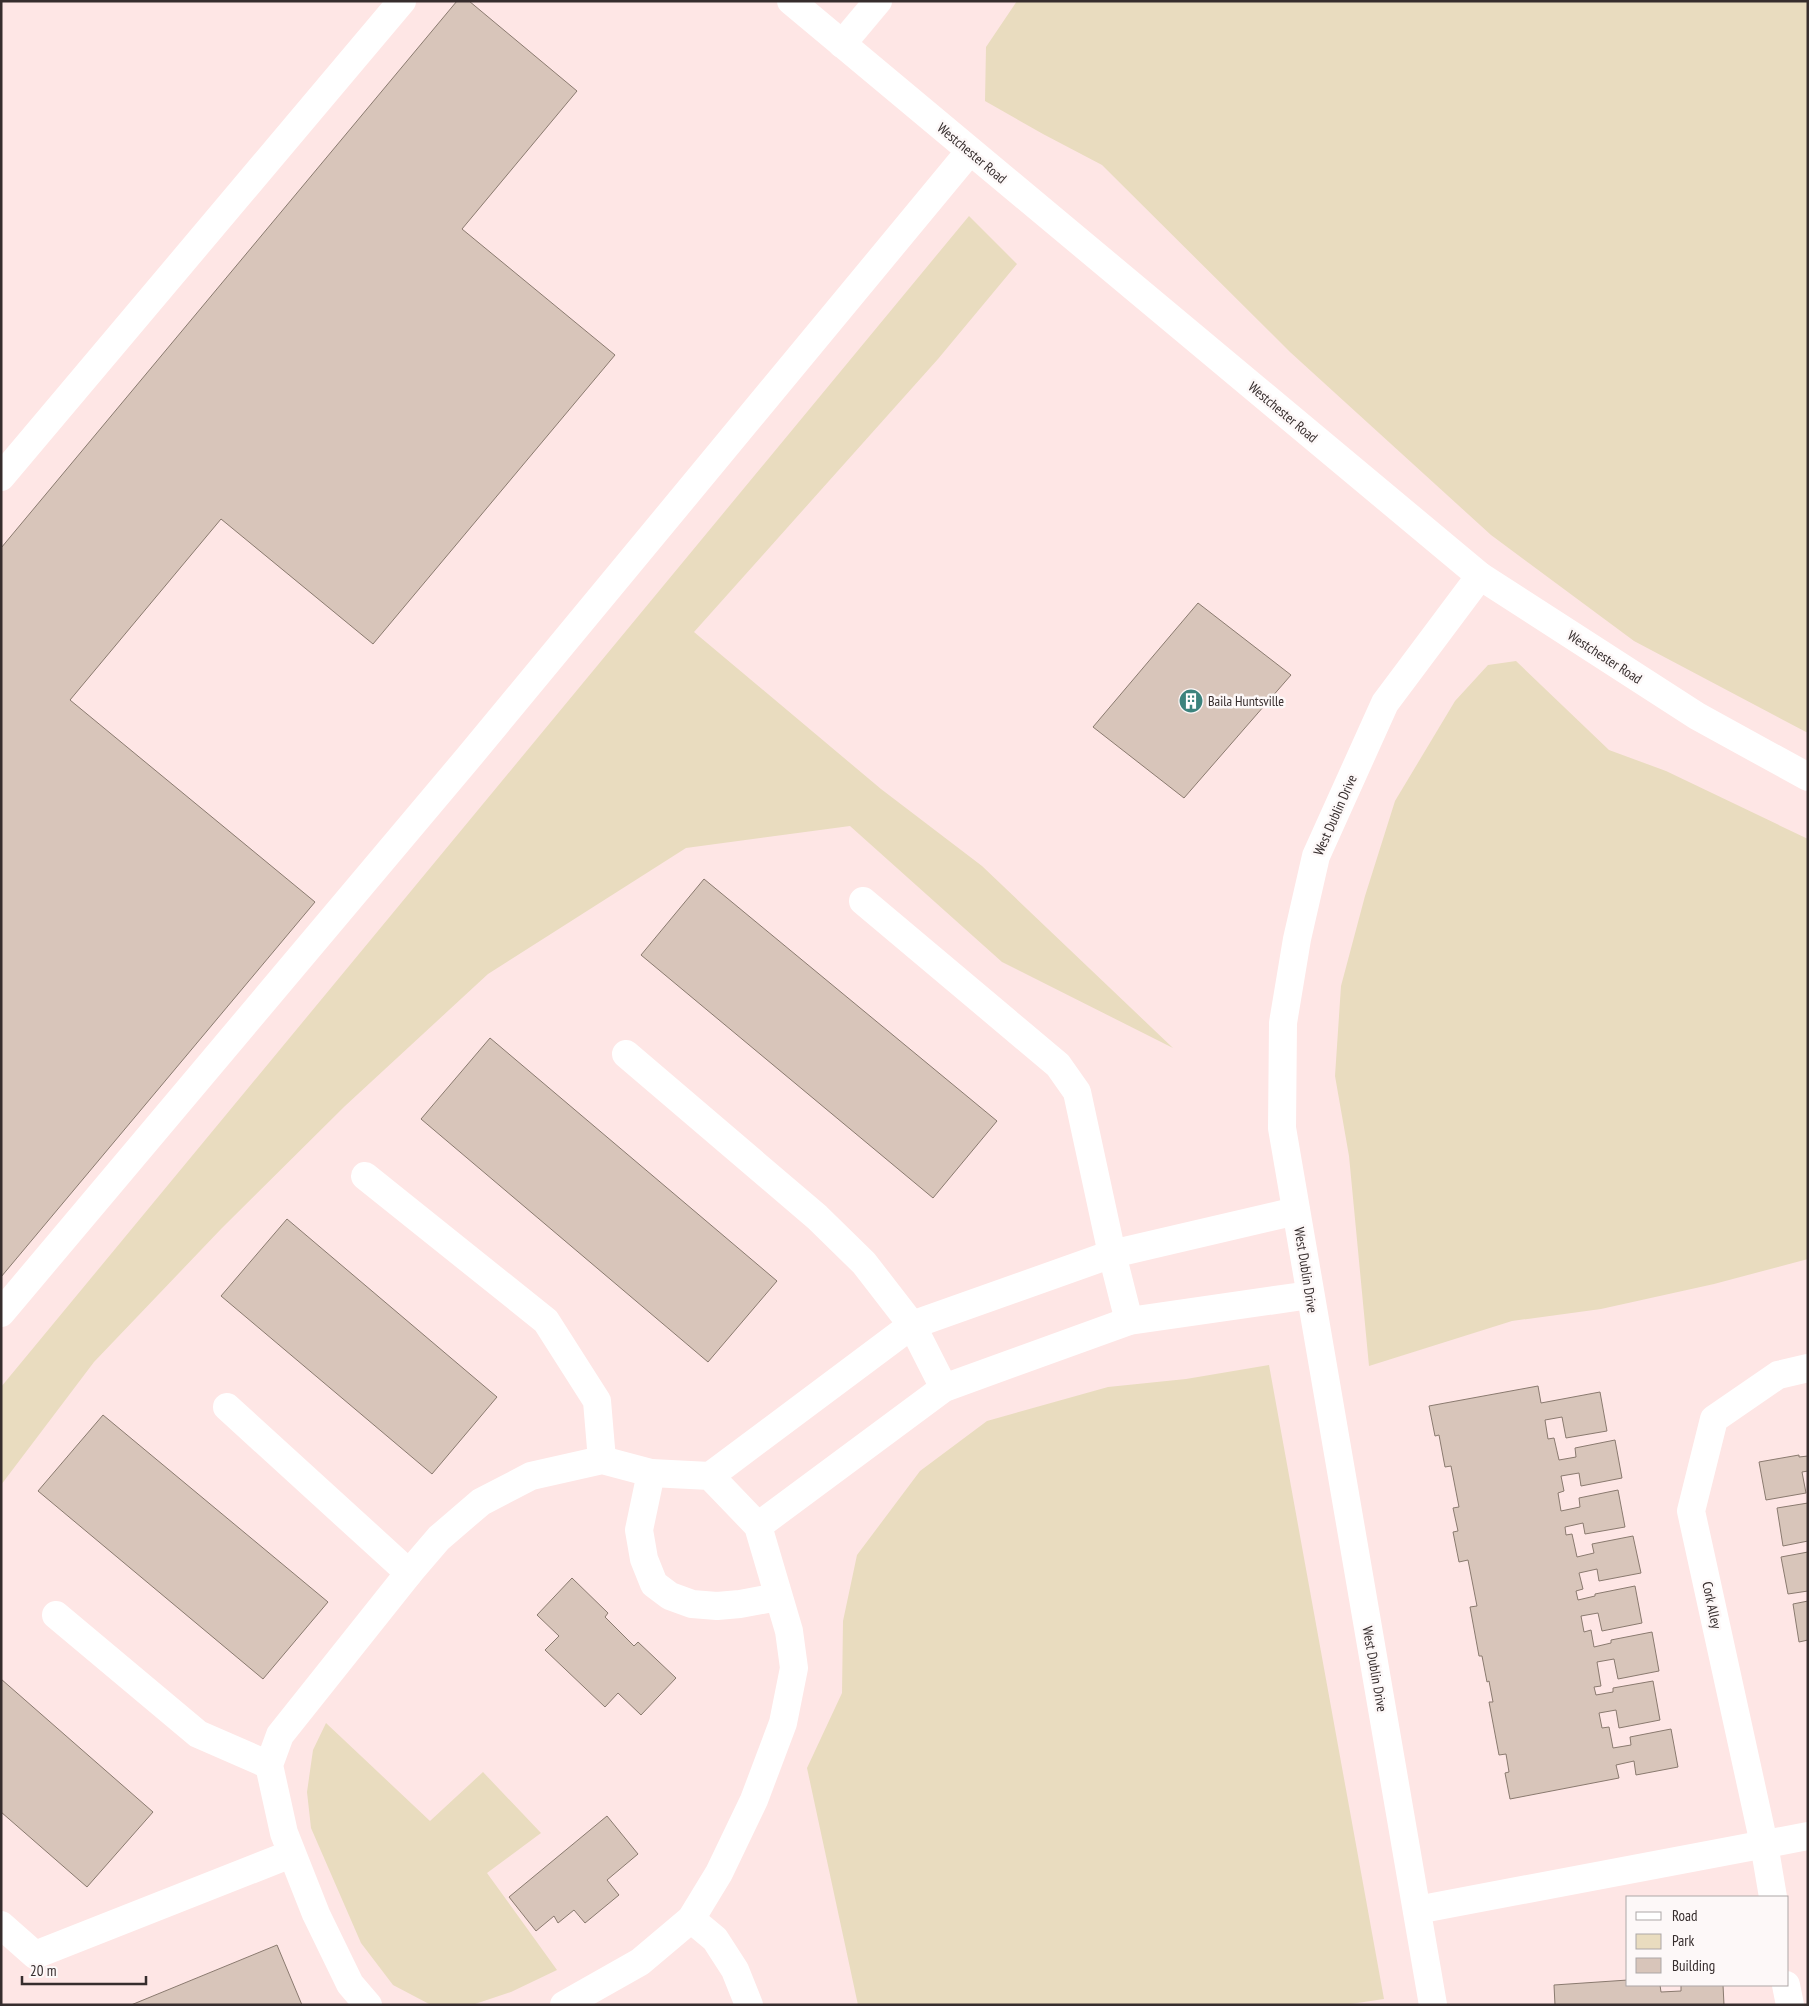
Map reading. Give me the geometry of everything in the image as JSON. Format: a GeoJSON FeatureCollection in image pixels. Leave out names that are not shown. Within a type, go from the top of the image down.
{"type":"FeatureCollection","features":[{"type":"Feature","properties":{"kind":"street"},"geometry":{"type":"LineString","coordinates":[[1,478],[402,1]]}},
{"type":"Feature","properties":{"kind":"street","name":"Westchester Road"},"geometry":{"type":"LineString","coordinates":[[791,1],[1480,576],[1697,716],[1808,778]]}},
{"type":"Feature","properties":{"kind":"street"},"geometry":{"type":"LineString","coordinates":[[842,44],[878,1]]}},
{"type":"Feature","properties":{"kind":"street"},"geometry":{"type":"LineString","coordinates":[[1,1313],[468,758],[970,151]]}},
{"type":"Feature","properties":{"kind":"street","name":"West Dublin Drive"},"geometry":{"type":"LineString","coordinates":[[1433,2005],[1282,1128],[1283,1023],[1298,939],[1316,856],[1385,704],[1480,576]]}},
{"type":"Feature","properties":{"kind":"street"},"geometry":{"type":"LineString","coordinates":[[863,901],[1058,1065],[1077,1092],[1112,1254],[1129,1321]]}},
{"type":"Feature","properties":{"kind":"street"},"geometry":{"type":"LineString","coordinates":[[626,1054],[817,1217],[864,1263],[912,1325],[944,1388]]}},
{"type":"Feature","properties":{"kind":"street"},"geometry":{"type":"LineString","coordinates":[[365,1176],[546,1321],[597,1401],[602,1460]]}},
{"type":"Feature","properties":{"kind":"street"},"geometry":{"type":"LineString","coordinates":[[368,2005],[350,1984],[316,1914],[291,1854],[284,1832],[269,1765],[280,1735],[409,1573],[439,1538],[481,1502],[531,1476],[602,1460],[651,1473],[710,1476],[912,1325],[1112,1254],[1296,1211]]}},
{"type":"Feature","properties":{"kind":"street"},"geometry":{"type":"LineString","coordinates":[[758,1526],[944,1388],[1129,1321],[1310,1295]]}},
{"type":"Feature","properties":{"kind":"street","name":"Cork Alley"},"geometry":{"type":"LineString","coordinates":[[1773,1896],[1764,1844],[1691,1511],[1714,1419],[1778,1375],[1808,1368]]}},
{"type":"Feature","properties":{"kind":"street"},"geometry":{"type":"LineString","coordinates":[[228,1407],[409,1573]]}},
{"type":"Feature","properties":{"kind":"street"},"geometry":{"type":"LineString","coordinates":[[651,1473],[639,1530],[644,1559],[654,1584],[670,1596],[692,1604],[717,1606],[778,1597]]}},
{"type":"Feature","properties":{"kind":"street"},"geometry":{"type":"LineString","coordinates":[[564,2005],[640,1962],[691,1918],[718,1873],[754,1800],[782,1723],[794,1668],[789,1631],[758,1526],[710,1476]]}},
{"type":"Feature","properties":{"kind":"street"},"geometry":{"type":"LineString","coordinates":[[56,1615],[198,1734],[269,1765]]}},
{"type":"Feature","properties":{"kind":"street"},"geometry":{"type":"LineString","coordinates":[[1417,1910],[1808,1836]]}},
{"type":"Feature","properties":{"kind":"street"},"geometry":{"type":"LineString","coordinates":[[1,1925],[35,1955],[291,1854]]}},
{"type":"Feature","properties":{"kind":"street"},"geometry":{"type":"LineString","coordinates":[[691,1918],[715,1939],[735,1970],[749,2005]]}},
{"type":"Feature","properties":{"kind":"street"},"geometry":{"type":"LineString","coordinates":[[1786,1986],[1790,2005]]}},
{"type":"Feature","properties":{"kind":"green space"},"geometry":{"type":"Polygon","coordinates":[[[1017,1],[1808,1],[1808,733],[1634,641],[1491,535],[1290,352],[1102,165],[985,101],[986,47],[1017,1]]]}},
{"type":"Feature","properties":{"kind":"green space"},"geometry":{"type":"Polygon","coordinates":[[[969,216],[1017,264],[938,359],[694,632],[881,789],[982,866],[1173,1048],[1002,962],[850,826],[686,848],[488,974],[345,1106],[222,1228],[94,1362],[1,1485],[1,1387],[969,216]]]}},
{"type":"Feature","properties":{"kind":"green space"},"geometry":{"type":"Polygon","coordinates":[[[1516,661],[1609,750],[1666,771],[1808,839],[1808,1259],[1714,1284],[1601,1309],[1512,1321],[1369,1366],[1349,1156],[1335,1076],[1341,986],[1365,896],[1395,801],[1455,701],[1488,665],[1516,661]]]}},
{"type":"Feature","properties":{"kind":"green space"},"geometry":{"type":"Polygon","coordinates":[[[1269,1365],[1384,1999],[1344,2005],[858,2005],[807,1768],[842,1693],[843,1621],[857,1555],[920,1471],[987,1421],[1108,1387],[1186,1379],[1269,1365]]]}},
{"type":"Feature","properties":{"kind":"green space"},"geometry":{"type":"Polygon","coordinates":[[[326,1723],[430,1821],[483,1772],[541,1833],[487,1873],[557,1970],[511,1992],[472,2005],[431,2005],[393,1985],[361,1943],[311,1828],[307,1792],[313,1750],[326,1723]]]}},
{"type":"Feature","properties":{"kind":"building"},"geometry":{"type":"Polygon","coordinates":[[[457,1],[469,1],[577,91],[462,229],[615,355],[373,644],[221,519],[70,700],[315,902],[1,1277],[1,548],[457,1]]]}},
{"type":"Feature","properties":{"kind":"building","name":"Baila Huntsville"},"geometry":{"type":"Polygon","coordinates":[[[1198,603],[1291,675],[1184,798],[1093,727],[1198,603]]]}},
{"type":"Feature","properties":{"kind":"building"},"geometry":{"type":"Polygon","coordinates":[[[704,879],[997,1121],[933,1198],[641,955],[704,879]]]}},
{"type":"Feature","properties":{"kind":"building"},"geometry":{"type":"Polygon","coordinates":[[[490,1038],[777,1281],[708,1362],[421,1119],[490,1038]]]}},
{"type":"Feature","properties":{"kind":"building"},"geometry":{"type":"Polygon","coordinates":[[[287,1219],[497,1397],[432,1474],[221,1296],[287,1219]]]}},
{"type":"Feature","properties":{"kind":"building"},"geometry":{"type":"Polygon","coordinates":[[[1538,1386],[1541,1403],[1600,1392],[1607,1431],[1566,1438],[1562,1417],[1545,1420],[1548,1439],[1554,1438],[1559,1460],[1576,1457],[1575,1448],[1615,1440],[1622,1478],[1581,1486],[1579,1473],[1561,1476],[1564,1491],[1558,1493],[1561,1511],[1580,1507],[1579,1498],[1618,1490],[1625,1527],[1585,1534],[1583,1523],[1565,1527],[1566,1535],[1572,1534],[1577,1557],[1594,1553],[1592,1544],[1633,1536],[1641,1573],[1599,1581],[1597,1569],[1579,1573],[1583,1589],[1576,1591],[1578,1600],[1595,1596],[1595,1594],[1635,1586],[1642,1623],[1602,1631],[1598,1613],[1581,1616],[1584,1632],[1591,1630],[1594,1647],[1611,1643],[1611,1640],[1652,1632],[1659,1671],[1618,1679],[1614,1659],[1597,1662],[1601,1686],[1594,1687],[1596,1695],[1613,1692],[1613,1688],[1653,1681],[1660,1720],[1619,1728],[1616,1710],[1599,1713],[1602,1728],[1609,1727],[1613,1748],[1631,1745],[1630,1737],[1671,1729],[1678,1767],[1636,1775],[1634,1761],[1616,1765],[1619,1778],[1510,1799],[1505,1773],[1509,1772],[1506,1754],[1499,1755],[1489,1702],[1493,1702],[1489,1681],[1487,1682],[1482,1656],[1479,1656],[1470,1607],[1477,1606],[1468,1560],[1459,1562],[1453,1532],[1458,1531],[1453,1508],[1459,1507],[1451,1466],[1445,1467],[1439,1435],[1435,1436],[1429,1406],[1538,1386]]]}},
{"type":"Feature","properties":{"kind":"building"},"geometry":{"type":"Polygon","coordinates":[[[103,1415],[328,1602],[263,1679],[38,1491],[103,1415]]]}},
{"type":"Feature","properties":{"kind":"building"},"geometry":{"type":"Polygon","coordinates":[[[1799,1455],[1799,1457],[1808,1456],[1808,1471],[1802,1472],[1806,1493],[1766,1500],[1759,1462],[1799,1455]]]}},
{"type":"Feature","properties":{"kind":"building"},"geometry":{"type":"Polygon","coordinates":[[[1808,1503],[1808,1541],[1783,1546],[1777,1508],[1808,1503]]]}},
{"type":"Feature","properties":{"kind":"building"},"geometry":{"type":"Polygon","coordinates":[[[1808,1552],[1808,1591],[1788,1594],[1781,1557],[1808,1552]]]}},
{"type":"Feature","properties":{"kind":"building"},"geometry":{"type":"Polygon","coordinates":[[[572,1578],[608,1613],[605,1617],[634,1646],[638,1642],[676,1678],[641,1715],[618,1693],[605,1707],[545,1650],[559,1636],[537,1615],[572,1578]]]}},
{"type":"Feature","properties":{"kind":"building"},"geometry":{"type":"Polygon","coordinates":[[[1808,1601],[1808,1640],[1799,1642],[1793,1604],[1808,1601]]]}},
{"type":"Feature","properties":{"kind":"building"},"geometry":{"type":"Polygon","coordinates":[[[1,1679],[153,1812],[87,1887],[1,1812],[1,1679]]]}},
{"type":"Feature","properties":{"kind":"building"},"geometry":{"type":"Polygon","coordinates":[[[607,1816],[638,1854],[607,1880],[619,1895],[585,1923],[574,1910],[558,1923],[554,1916],[536,1931],[509,1897],[607,1816]]]}},
{"type":"Feature","properties":{"kind":"building"},"geometry":{"type":"Polygon","coordinates":[[[277,1945],[302,2005],[131,2005],[277,1945]]]}},
{"type":"Feature","properties":{"kind":"building"},"geometry":{"type":"Polygon","coordinates":[[[1626,1980],[1626,1986],[1660,1986],[1661,1992],[1681,1991],[1681,1986],[1723,1986],[1724,2005],[1555,2005],[1554,1985],[1626,1980]]]}},
{"type":"Feature","properties":{"kind":"place","name":"Baila Huntsville"},"geometry":{"type":"Point","coordinates":[1191,701]}}]}
